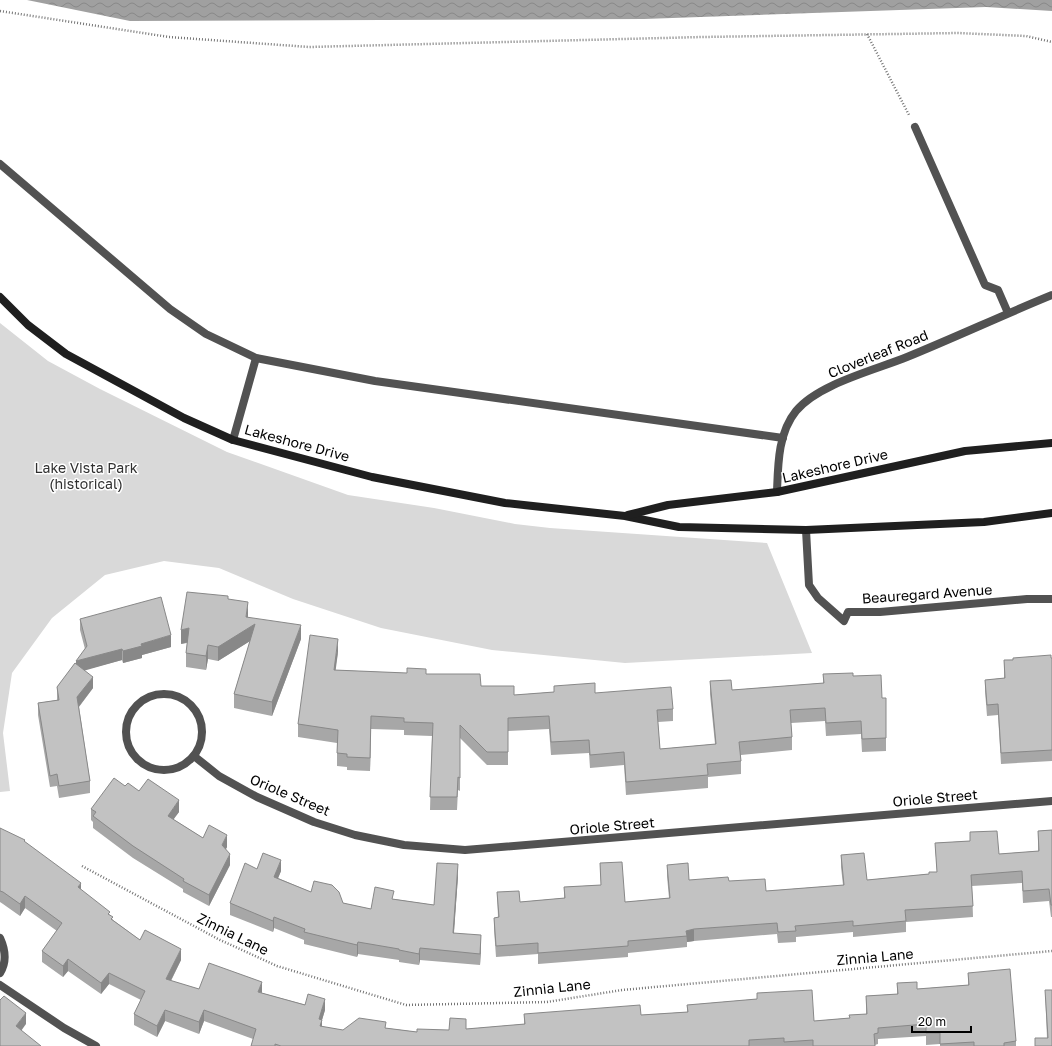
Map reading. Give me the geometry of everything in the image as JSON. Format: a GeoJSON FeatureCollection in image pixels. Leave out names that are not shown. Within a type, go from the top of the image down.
{"type":"FeatureCollection","features":[{"type":"Feature","properties":{"kind":"street"},"geometry":{"type":"LineString","coordinates":[[915,127],[985,285],[998,290],[1008,313]]}},
{"type":"Feature","properties":{"kind":"street"},"geometry":{"type":"LineString","coordinates":[[0,164],[170,309],[206,334],[256,358],[375,381],[783,438]]}},
{"type":"Feature","properties":{"kind":"street","name":"Cloverleaf Road"},"geometry":{"type":"LineString","coordinates":[[777,492],[778,464],[787,425],[796,411],[809,399],[825,389],[907,357],[1052,295]]}},
{"type":"Feature","properties":{"kind":"street","name":"Lakeshore Drive"},"geometry":{"type":"LineString","coordinates":[[0,297],[28,325],[66,354],[184,418],[233,440],[372,477],[497,502],[625,516],[679,527],[806,530],[984,522],[1052,513]]}},
{"type":"Feature","properties":{"kind":"street"},"geometry":{"type":"LineString","coordinates":[[233,440],[256,358]]}},
{"type":"Feature","properties":{"kind":"street","name":"Lakeshore Drive"},"geometry":{"type":"LineString","coordinates":[[625,516],[668,504],[777,492],[965,451],[1052,443]]}},
{"type":"Feature","properties":{"kind":"street","name":"Beauregard Avenue"},"geometry":{"type":"LineString","coordinates":[[806,530],[809,585],[818,598],[844,622],[848,612],[880,612],[1027,599],[1052,599]]}},
{"type":"Feature","properties":{"kind":"street"},"geometry":{"type":"LineString","coordinates":[[166,694],[178,697],[188,703],[196,711],[202,728],[200,746],[194,756],[186,764],[174,769],[163,771],[151,768],[140,762],[132,753],[127,743],[126,731],[128,719],[134,709],[143,700],[166,694]]}},
{"type":"Feature","properties":{"kind":"street","name":"Oriole Street"},"geometry":{"type":"LineString","coordinates":[[194,756],[219,776],[257,797],[314,822],[355,835],[404,845],[465,850],[1052,801]]}},
{"type":"Feature","properties":{"kind":"street"},"geometry":{"type":"LineString","coordinates":[[0,938],[4,947],[5,959],[0,973]]}},
{"type":"Feature","properties":{"kind":"street"},"geometry":{"type":"LineString","coordinates":[[0,985],[64,1028],[96,1046]]}},
{"type":"Feature","properties":{"kind":"path"},"geometry":{"type":"LineString","coordinates":[[0,11],[169,37],[309,47],[958,33],[1026,36],[1052,42]]}},
{"type":"Feature","properties":{"kind":"path"},"geometry":{"type":"LineString","coordinates":[[867,34],[915,127]]}},
{"type":"Feature","properties":{"kind":"path","name":"Zinnia Lane"},"geometry":{"type":"LineString","coordinates":[[82,866],[220,940],[277,966],[406,1005],[547,1002],[622,990],[1052,951]]}},
{"type":"Feature","properties":{"kind":"green space","name":"Lake Vista Park (historical)"},"geometry":{"type":"Polygon","coordinates":[[[0,323],[48,361],[100,389],[227,452],[348,495],[434,508],[515,524],[550,528],[767,543],[812,653],[625,663],[492,650],[381,628],[293,599],[219,568],[164,561],[105,575],[52,618],[12,673],[3,733],[10,791],[0,792],[0,323]]]}},
{"type":"Feature","properties":{"kind":"water"},"geometry":{"type":"Polygon","coordinates":[[[27,0],[1052,0],[1052,11],[986,7],[644,19],[130,21],[27,0]]]}},
{"type":"Feature","properties":{"kind":"building"},"geometry":{"type":"Polygon","coordinates":[[[187,592],[228,596],[228,599],[248,602],[246,617],[301,625],[272,702],[234,694],[255,624],[218,647],[208,645],[206,656],[186,653],[189,628],[181,630],[187,592]]]}},
{"type":"Feature","properties":{"kind":"building"},"geometry":{"type":"Polygon","coordinates":[[[161,597],[171,635],[141,644],[142,646],[123,651],[122,649],[76,661],[87,646],[80,619],[161,597]]]}},
{"type":"Feature","properties":{"kind":"building"},"geometry":{"type":"Polygon","coordinates":[[[310,635],[338,639],[334,670],[407,673],[407,668],[426,669],[426,674],[480,674],[481,686],[514,686],[514,695],[554,692],[554,686],[595,683],[595,693],[671,687],[673,709],[657,710],[660,749],[716,744],[710,681],[731,680],[732,690],[824,683],[823,674],[853,673],[853,676],[881,675],[882,698],[886,698],[886,738],[862,739],[861,721],[826,723],[825,708],[790,710],[792,737],[739,742],[741,761],[707,764],[708,775],[626,782],[624,752],[590,755],[589,740],[551,742],[549,716],[508,718],[508,752],[487,752],[460,725],[460,778],[458,777],[457,797],[430,797],[433,723],[404,722],[404,718],[371,716],[370,758],[347,757],[347,754],[337,753],[338,730],[298,724],[310,635]]]}},
{"type":"Feature","properties":{"kind":"building"},"geometry":{"type":"Polygon","coordinates":[[[1051,655],[1052,750],[1001,753],[998,704],[987,705],[985,680],[1005,678],[1004,660],[1051,655]]]}},
{"type":"Feature","properties":{"kind":"building"},"geometry":{"type":"Polygon","coordinates":[[[75,663],[93,677],[77,697],[90,781],[59,786],[57,774],[50,776],[38,703],[59,700],[57,687],[75,663]]]}},
{"type":"Feature","properties":{"kind":"building"},"geometry":{"type":"Polygon","coordinates":[[[114,778],[125,786],[128,783],[139,791],[148,779],[179,800],[168,816],[203,838],[209,825],[227,835],[222,845],[230,854],[209,895],[183,881],[184,879],[133,846],[93,816],[96,812],[91,809],[114,778]]]}},
{"type":"Feature","properties":{"kind":"building"},"geometry":{"type":"Polygon","coordinates":[[[0,828],[25,840],[24,841],[81,883],[78,887],[110,912],[108,914],[113,917],[111,919],[140,940],[145,930],[181,949],[166,979],[199,989],[209,963],[262,982],[258,992],[305,1005],[308,994],[325,999],[319,1019],[322,1020],[320,1026],[343,1030],[359,1018],[386,1022],[385,1028],[417,1032],[417,1029],[449,1030],[450,1018],[466,1019],[466,1029],[525,1024],[524,1014],[640,1005],[641,1015],[688,1012],[687,1005],[757,999],[757,993],[812,990],[814,1021],[850,1018],[849,1015],[867,1014],[866,996],[898,994],[897,983],[917,982],[917,989],[969,985],[968,973],[1010,969],[1016,1041],[1004,1043],[1004,1046],[974,1046],[974,1042],[940,1044],[940,1033],[926,1033],[926,1024],[878,1028],[878,1033],[874,1034],[875,1046],[813,1046],[813,1040],[784,1042],[784,1038],[749,1040],[749,1046],[281,1046],[275,1044],[275,1046],[251,1046],[256,1029],[204,1010],[199,1022],[165,1010],[157,1026],[134,1014],[145,991],[109,973],[101,983],[68,959],[63,966],[42,951],[62,923],[25,896],[20,904],[0,891],[0,828]]]}},
{"type":"Feature","properties":{"kind":"building"},"geometry":{"type":"Polygon","coordinates":[[[1052,830],[1052,905],[1049,889],[1023,891],[1022,871],[971,875],[973,906],[905,910],[906,921],[853,926],[853,921],[795,926],[796,931],[778,932],[777,923],[694,929],[686,931],[687,936],[628,941],[628,946],[538,953],[538,943],[496,946],[494,918],[499,917],[497,892],[519,891],[520,902],[565,898],[564,887],[601,885],[600,863],[622,862],[625,902],[670,898],[667,865],[688,863],[689,880],[728,877],[729,881],[765,879],[766,891],[844,885],[841,855],[864,853],[867,880],[929,874],[929,872],[937,872],[935,843],[970,841],[970,832],[997,831],[999,854],[1039,851],[1038,831],[1052,830]]]}},
{"type":"Feature","properties":{"kind":"building"},"geometry":{"type":"Polygon","coordinates":[[[263,853],[281,860],[274,877],[311,892],[314,881],[332,885],[339,892],[343,903],[371,909],[375,887],[394,891],[392,899],[434,905],[437,863],[458,864],[453,933],[481,935],[480,954],[420,948],[419,954],[358,942],[357,945],[304,932],[305,929],[274,917],[273,921],[230,903],[245,863],[257,869],[263,853]]]}},
{"type":"Feature","properties":{"kind":"building"},"geometry":{"type":"Polygon","coordinates":[[[1045,990],[1052,990],[1052,1046],[1035,1046],[1035,1038],[1048,1038],[1045,990]]]}},
{"type":"Feature","properties":{"kind":"building"},"geometry":{"type":"Polygon","coordinates":[[[4,996],[26,1013],[16,1026],[41,1046],[0,1046],[0,1000],[4,996]]]}}]}
